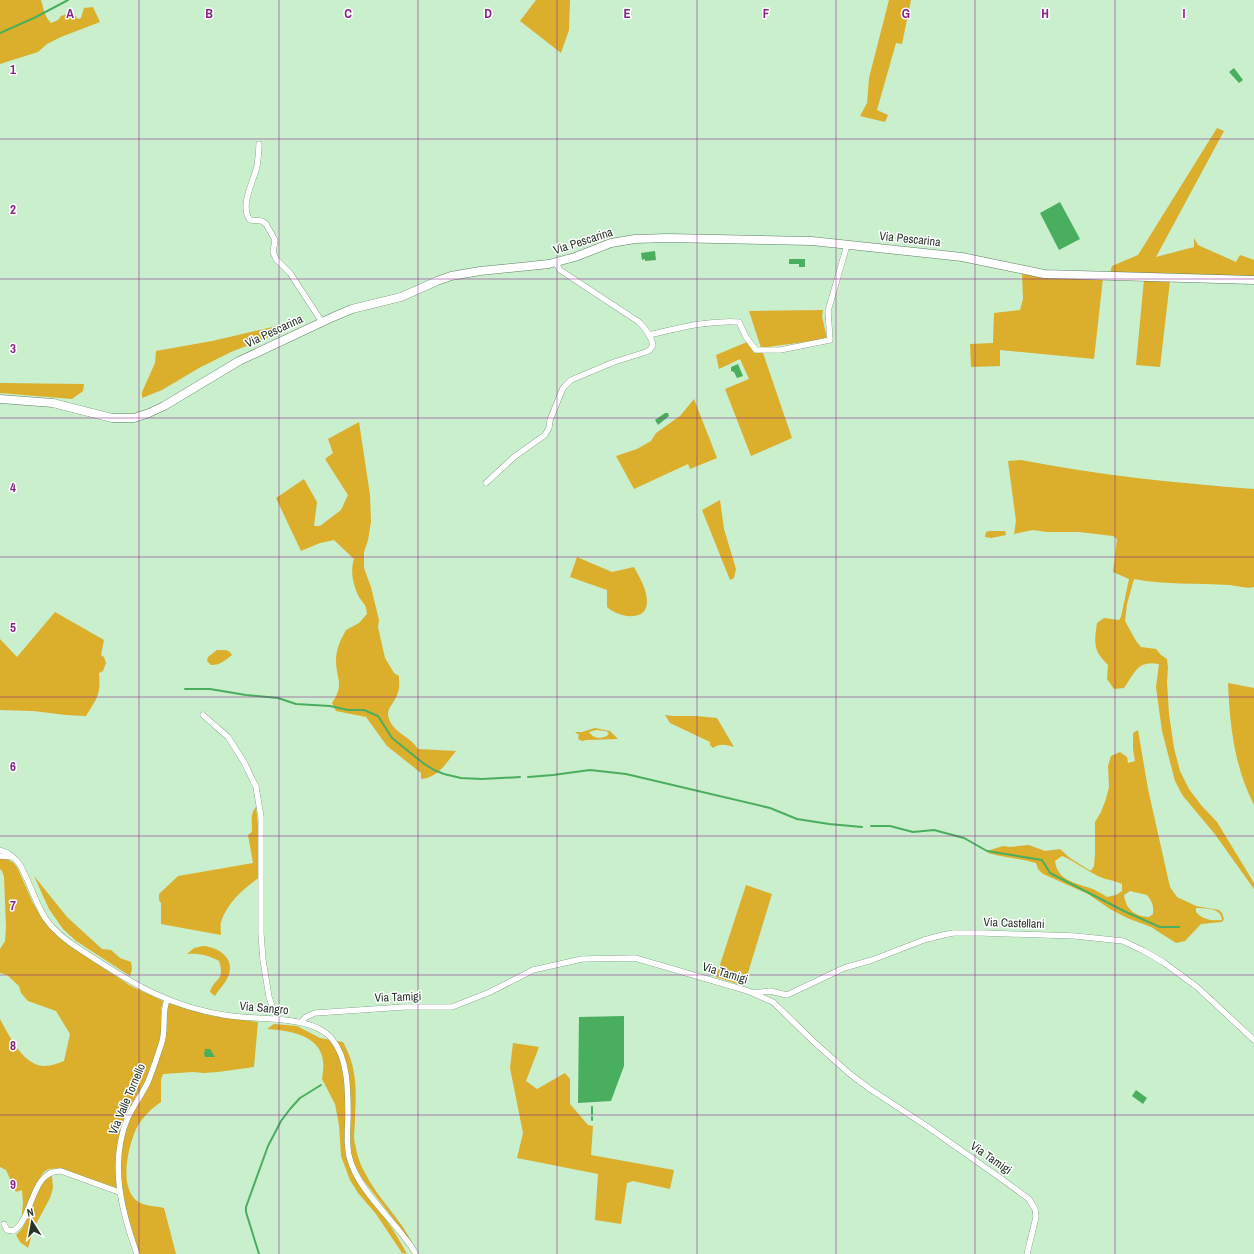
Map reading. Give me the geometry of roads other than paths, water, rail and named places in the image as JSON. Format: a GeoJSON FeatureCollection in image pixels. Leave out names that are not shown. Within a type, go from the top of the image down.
{"type":"FeatureCollection","features":[{"type":"Feature","properties":{"kind":"street"},"geometry":{"type":"LineString","coordinates":[[260,144],[256,167],[247,198],[247,217],[250,220],[262,221],[266,224],[276,240],[273,252],[276,259],[290,273],[322,322]]}},
{"type":"Feature","properties":{"kind":"street","name":"Via Pescarina"},"geometry":{"type":"LineString","coordinates":[[0,399],[53,403],[112,418],[134,418],[156,410],[239,361],[352,309],[401,297],[451,276],[556,263],[611,243],[645,238],[792,240],[847,245],[962,257],[1050,275],[1254,280]]}},
{"type":"Feature","properties":{"kind":"street"},"geometry":{"type":"LineString","coordinates":[[649,334],[685,326],[728,321],[739,322],[746,337],[756,350],[780,350],[830,340],[828,311],[847,245]]}},
{"type":"Feature","properties":{"kind":"street"},"geometry":{"type":"LineString","coordinates":[[486,483],[514,457],[545,435],[549,428],[550,420],[563,388],[567,383],[614,362],[650,350],[653,345],[644,326],[560,270],[556,263]]}},
{"type":"Feature","properties":{"kind":"street"},"geometry":{"type":"LineString","coordinates":[[204,714],[228,737],[244,762],[256,787],[261,817],[261,934],[263,960],[269,997],[277,1020]]}},
{"type":"Feature","properties":{"kind":"street","name":"Via Sangro"},"geometry":{"type":"LineString","coordinates":[[0,850],[14,858],[22,868],[45,917],[53,928],[75,946],[112,971],[147,991],[167,1000],[194,1009],[230,1016],[301,1022],[325,1032],[333,1040],[341,1055],[348,1087],[347,1138],[349,1156],[356,1173],[367,1190],[402,1232],[416,1254]]}},
{"type":"Feature","properties":{"kind":"street"},"geometry":{"type":"LineString","coordinates":[[0,856],[14,858]]}},
{"type":"Feature","properties":{"kind":"street","name":"Via Castellani"},"geometry":{"type":"LineString","coordinates":[[751,993],[770,991],[787,995],[844,968],[872,960],[924,940],[953,933],[1075,936],[1123,941],[1144,950],[1197,987],[1254,1040]]}},
{"type":"Feature","properties":{"kind":"street","name":"Via Tamigi"},"geometry":{"type":"LineString","coordinates":[[301,1022],[306,1017],[315,1013],[452,1006],[490,992],[533,970],[582,959],[635,958],[751,993],[773,1002],[824,1052],[860,1082],[987,1168],[1029,1199],[1035,1209],[1036,1217],[1027,1254]]}},
{"type":"Feature","properties":{"kind":"street","name":"Via Valle Tornello"},"geometry":{"type":"LineString","coordinates":[[137,1254],[120,1192],[118,1172],[120,1144],[128,1117],[147,1083],[162,1042],[165,1027],[164,1009],[167,1000]]}},
{"type":"Feature","properties":{"kind":"street"},"geometry":{"type":"LineString","coordinates":[[4,1224],[7,1230],[13,1231],[18,1228],[23,1221],[35,1191],[47,1174],[54,1171],[61,1171],[120,1192]]}},
{"type":"Feature","properties":{"kind":"waterway"},"geometry":{"type":"LineString","coordinates":[[0,33],[36,17],[68,0]]}},
{"type":"Feature","properties":{"kind":"waterway"},"geometry":{"type":"LineString","coordinates":[[185,689],[210,689],[246,695],[278,698],[296,704],[330,706],[348,710],[364,710],[378,716],[392,738],[434,770],[461,778],[482,779],[520,777]]}},
{"type":"Feature","properties":{"kind":"waterway"},"geometry":{"type":"LineString","coordinates":[[528,777],[590,770],[626,774],[770,808],[797,819],[862,827]]}},
{"type":"Feature","properties":{"kind":"waterway"},"geometry":{"type":"LineString","coordinates":[[871,826],[890,826],[913,832],[934,830],[964,838],[987,851],[1042,860],[1050,873],[1126,912],[1160,927],[1179,927]]}},
{"type":"Feature","properties":{"kind":"waterway"},"geometry":{"type":"LineString","coordinates":[[259,1254],[246,1212],[246,1207],[268,1146],[281,1121],[290,1109],[300,1098],[321,1085]]}},
{"type":"Feature","properties":{"kind":"waterway"},"geometry":{"type":"LineString","coordinates":[[592,1107],[592,1114]]}}]}
